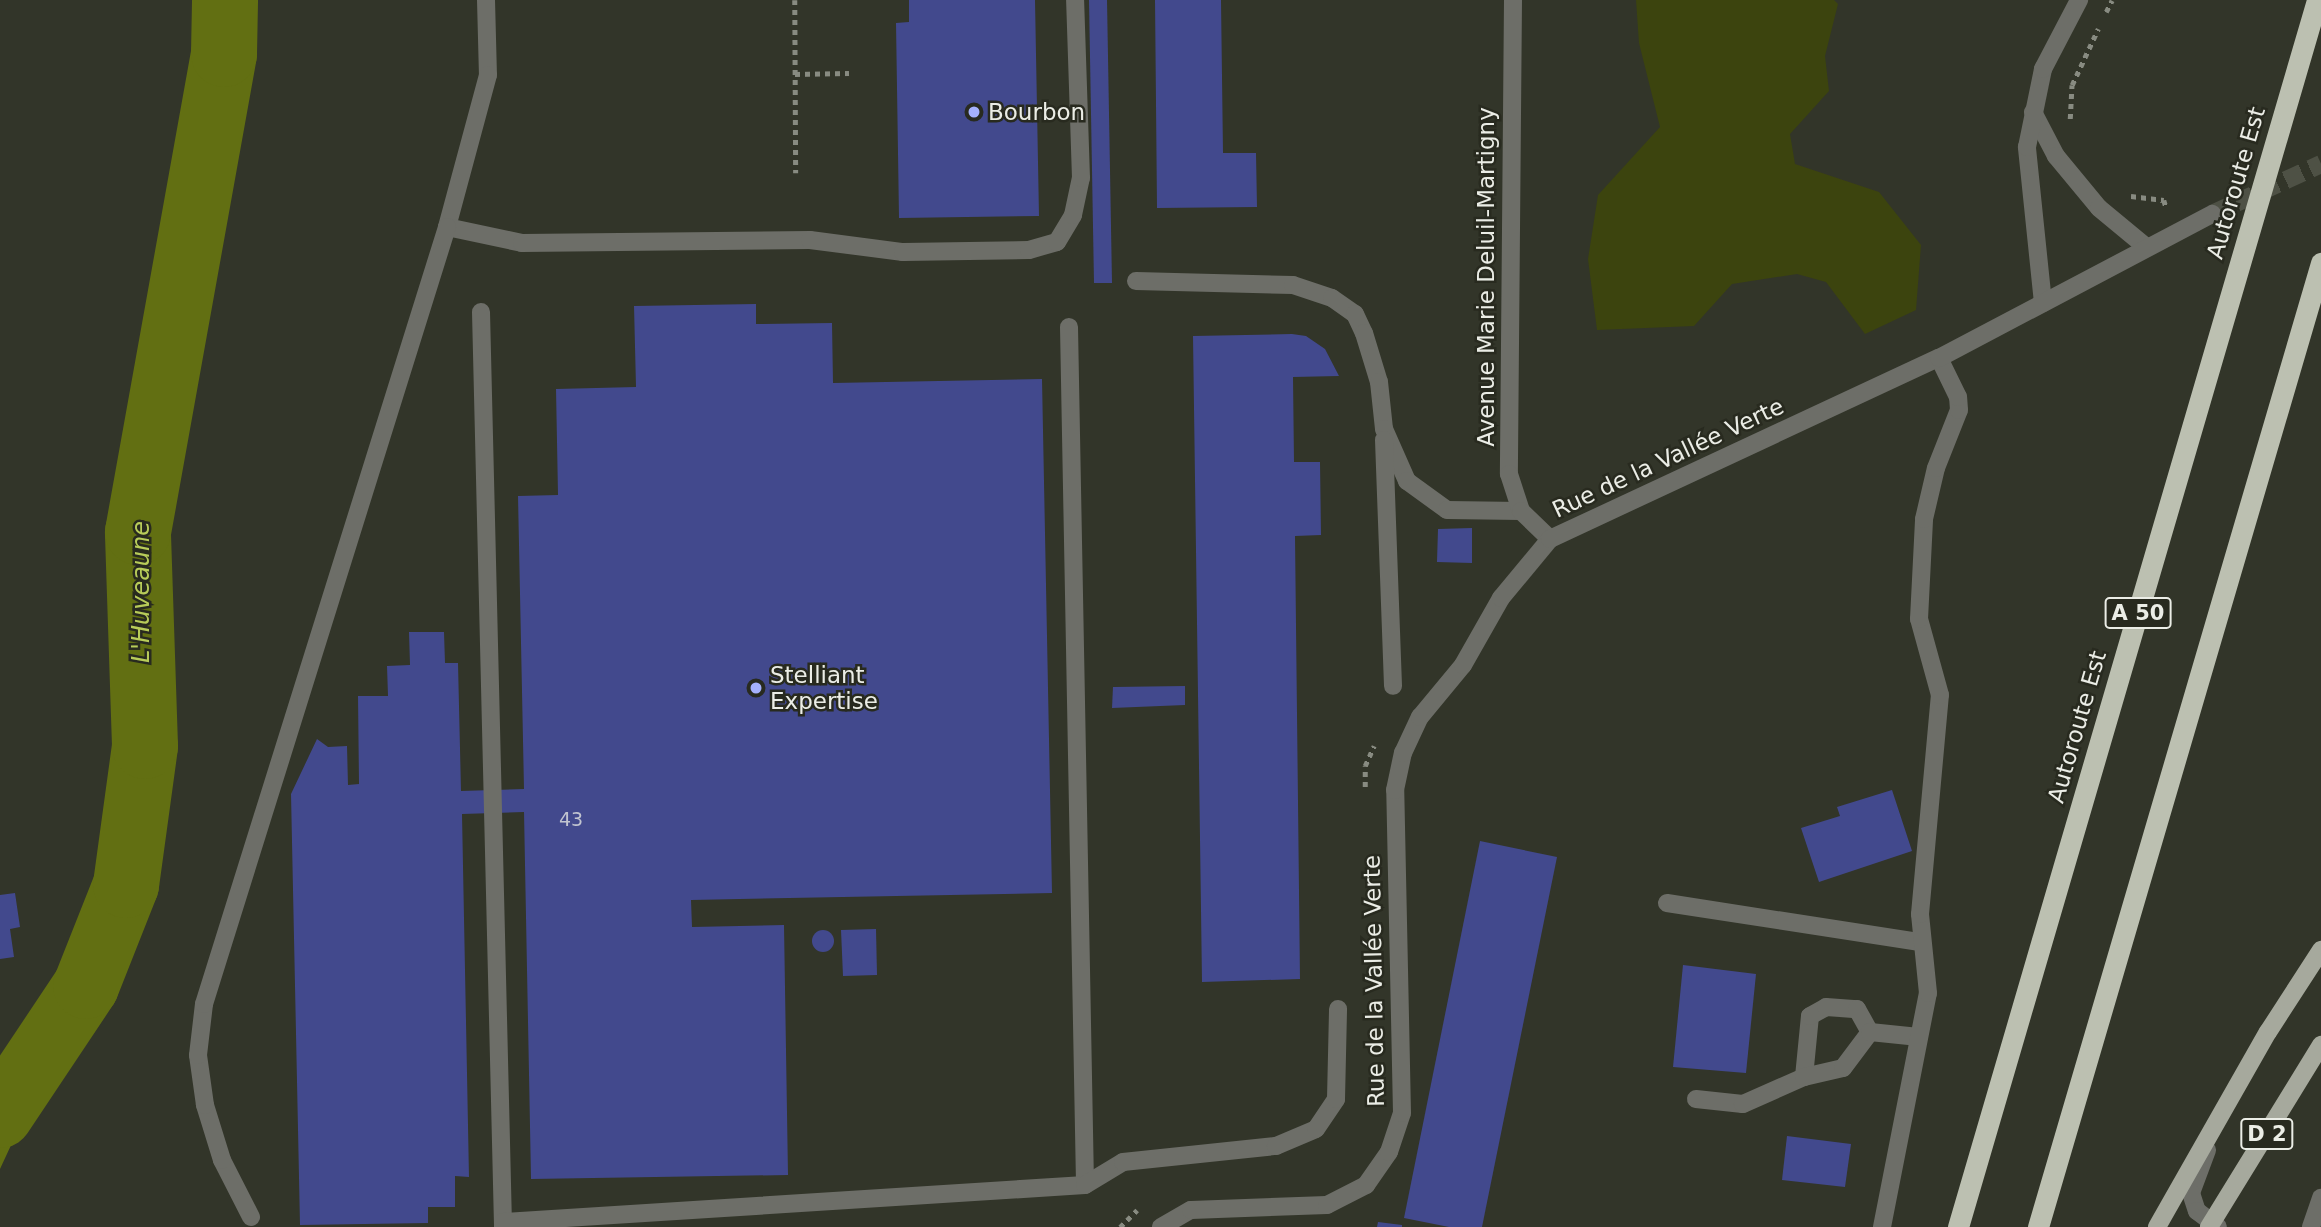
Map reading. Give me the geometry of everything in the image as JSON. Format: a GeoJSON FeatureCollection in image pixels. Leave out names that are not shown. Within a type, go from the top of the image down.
{"type":"FeatureCollection","features":[{"type":"Feature","properties":{"kind":"highway","name":"Autoroute Est"},"geometry":{"type":"LineString","coordinates":[[1958,1227],[2317,0]]}},
{"type":"Feature","properties":{"kind":"highway"},"geometry":{"type":"LineString","coordinates":[[2038,1227],[2321,263]]}},
{"type":"Feature","properties":{"kind":"main road","name":"D 2"},"geometry":{"type":"LineString","coordinates":[[2157,1227],[2321,950]]}},
{"type":"Feature","properties":{"kind":"main road","name":"D 2"},"geometry":{"type":"LineString","coordinates":[[2213,1225],[2321,1045]]}},
{"type":"Feature","properties":{"kind":"street"},"geometry":{"type":"LineString","coordinates":[[254,1222],[222,1160],[205,1105],[198,1055],[204,1004],[447,227],[488,75],[486,0]]}},
{"type":"Feature","properties":{"kind":"street"},"geometry":{"type":"LineString","coordinates":[[447,227],[522,243],[810,240],[903,252],[1029,250],[1056,242],[1073,215],[1082,178],[1075,0]]}},
{"type":"Feature","properties":{"kind":"street","name":"Avenue Marie Deluil-Martigny"},"geometry":{"type":"LineString","coordinates":[[1513,0],[1509,474],[1521,511],[1550,539]]}},
{"type":"Feature","properties":{"kind":"street"},"geometry":{"type":"LineString","coordinates":[[2043,303],[2027,146],[2043,69],[2078,0]]}},
{"type":"Feature","properties":{"kind":"street"},"geometry":{"type":"LineString","coordinates":[[2033,112],[2056,156],[2099,208],[2145,246]]}},
{"type":"Feature","properties":{"kind":"street","name":"Rue de la Vallée Verte"},"geometry":{"type":"LineString","coordinates":[[1161,1227],[1191,1210],[1327,1205],[1366,1185],[1390,1152],[1402,1113],[1395,790],[1403,753],[1420,717],[1463,665],[1501,598],[1550,539],[1939,358],[2145,246],[2212,214]]}},
{"type":"Feature","properties":{"kind":"street"},"geometry":{"type":"LineString","coordinates":[[1136,281],[1293,285],[1332,298],[1355,314],[1364,333],[1378,382],[1384,429],[1393,686]]}},
{"type":"Feature","properties":{"kind":"street"},"geometry":{"type":"LineString","coordinates":[[481,312],[503,1224],[548,1224],[1085,1185],[1123,1162],[1276,1146],[1316,1129],[1336,1098],[1338,1009]]}},
{"type":"Feature","properties":{"kind":"street"},"geometry":{"type":"LineString","coordinates":[[1069,327],[1085,1185]]}},
{"type":"Feature","properties":{"kind":"street"},"geometry":{"type":"LineString","coordinates":[[1882,1227],[1928,993],[1920,942],[1940,695],[1919,619],[1924,519],[1936,468],[1959,410],[1958,397],[1939,358]]}},
{"type":"Feature","properties":{"kind":"street"},"geometry":{"type":"LineString","coordinates":[[1384,429],[1407,481],[1425,498],[1447,510],[1521,511]]}},
{"type":"Feature","properties":{"kind":"street"},"geometry":{"type":"LineString","coordinates":[[1667,903],[1920,942]]}},
{"type":"Feature","properties":{"kind":"street"},"geometry":{"type":"LineString","coordinates":[[1804,1077],[1810,1016],[1826,1007],[1857,1009],[1870,1032]]}},
{"type":"Feature","properties":{"kind":"street"},"geometry":{"type":"LineString","coordinates":[[1870,1032],[1919,1037]]}},
{"type":"Feature","properties":{"kind":"street"},"geometry":{"type":"LineString","coordinates":[[1696,1099],[1743,1104],[1804,1077],[1843,1068],[1870,1032]]}},
{"type":"Feature","properties":{"kind":"street"},"geometry":{"type":"LineString","coordinates":[[2213,1225],[2197,1211],[2191,1193],[2215,1127]]}},
{"type":"Feature","properties":{"kind":"street"},"geometry":{"type":"LineString","coordinates":[[2311,1227],[2321,1198]]}},
{"type":"Feature","properties":{"kind":"path"},"geometry":{"type":"LineString","coordinates":[[794,0],[796,173]]}},
{"type":"Feature","properties":{"kind":"path"},"geometry":{"type":"LineString","coordinates":[[2074,131],[2070,118],[2072,85],[2112,0]]}},
{"type":"Feature","properties":{"kind":"path"},"geometry":{"type":"LineString","coordinates":[[795,74],[849,74]]}},
{"type":"Feature","properties":{"kind":"path"},"geometry":{"type":"LineString","coordinates":[[2131,196],[2164,200],[2166,211]]}},
{"type":"Feature","properties":{"kind":"path"},"geometry":{"type":"LineString","coordinates":[[1365,793],[1364,766],[1376,741]]}},
{"type":"Feature","properties":{"kind":"path"},"geometry":{"type":"LineString","coordinates":[[1121,1227],[1139,1209]]}},
{"type":"Feature","properties":{"kind":"shaded area"},"geometry":{"type":"Polygon","coordinates":[[[1636,0],[1834,0],[1838,4],[1825,56],[1829,91],[1790,134],[1795,164],[1879,192],[1921,245],[1916,310],[1865,334],[1826,282],[1797,274],[1732,284],[1694,326],[1597,330],[1588,259],[1598,195],[1660,127],[1639,43],[1636,0]]]}},
{"type":"Feature","properties":{"kind":"shaded area"},"geometry":{"type":"Polygon","coordinates":[[[31,1019],[77,1050],[19,1128],[0,1169],[0,1071],[31,1019]]]}},
{"type":"Feature","properties":{"kind":"building","name":"Bourbon"},"geometry":{"type":"Polygon","coordinates":[[[909,0],[1035,0],[1039,216],[899,218],[896,23],[909,22],[909,0]]]}},
{"type":"Feature","properties":{"kind":"building"},"geometry":{"type":"Polygon","coordinates":[[[1089,0],[1107,0],[1112,283],[1094,283],[1089,0]]]}},
{"type":"Feature","properties":{"kind":"building"},"geometry":{"type":"Polygon","coordinates":[[[1155,0],[1221,0],[1223,153],[1256,153],[1257,207],[1157,208],[1155,0]]]}},
{"type":"Feature","properties":{"kind":"building"},"geometry":{"type":"Polygon","coordinates":[[[756,304],[756,324],[832,323],[833,383],[1042,379],[1052,893],[691,900],[692,927],[784,925],[788,1175],[531,1179],[524,812],[462,814],[469,1177],[455,1176],[455,1207],[428,1207],[428,1223],[300,1225],[291,794],[317,739],[328,747],[347,746],[348,785],[359,784],[358,696],[388,696],[387,666],[410,665],[409,632],[444,632],[445,663],[458,663],[461,791],[524,789],[518,496],[558,495],[556,389],[636,387],[634,306],[756,304]]]}},
{"type":"Feature","properties":{"kind":"building"},"geometry":{"type":"Polygon","coordinates":[[[1193,336],[1306,336],[1325,349],[1339,376],[1293,377],[1294,462],[1320,462],[1321,535],[1295,536],[1300,979],[1202,982],[1193,336]]]}},
{"type":"Feature","properties":{"kind":"building"},"geometry":{"type":"Polygon","coordinates":[[[1472,528],[1472,563],[1437,562],[1438,529],[1472,528]]]}},
{"type":"Feature","properties":{"kind":"building"},"geometry":{"type":"Polygon","coordinates":[[[1185,686],[1185,705],[1112,708],[1113,687],[1185,686]]]}},
{"type":"Feature","properties":{"kind":"building"},"geometry":{"type":"Polygon","coordinates":[[[1892,790],[1912,851],[1819,882],[1801,828],[1840,816],[1837,807],[1892,790]]]}},
{"type":"Feature","properties":{"kind":"building"},"geometry":{"type":"Polygon","coordinates":[[[1480,841],[1557,857],[1482,1227],[1449,1227],[1404,1218],[1480,841]]]}},
{"type":"Feature","properties":{"kind":"building"},"geometry":{"type":"Polygon","coordinates":[[[15,893],[20,927],[10,929],[14,957],[0,959],[0,895],[15,893]]]}},
{"type":"Feature","properties":{"kind":"building"},"geometry":{"type":"Polygon","coordinates":[[[876,929],[877,975],[843,976],[841,930],[876,929]]]}},
{"type":"Feature","properties":{"kind":"building"},"geometry":{"type":"Polygon","coordinates":[[[823,930],[831,933],[834,941],[831,949],[823,952],[815,949],[812,941],[815,933],[823,930]]]}},
{"type":"Feature","properties":{"kind":"building"},"geometry":{"type":"Polygon","coordinates":[[[1683,965],[1756,974],[1746,1073],[1673,1067],[1683,965]]]}},
{"type":"Feature","properties":{"kind":"building"},"geometry":{"type":"Polygon","coordinates":[[[1787,1136],[1851,1144],[1845,1187],[1782,1180],[1787,1136]]]}},
{"type":"Feature","properties":{"kind":"building"},"geometry":{"type":"Polygon","coordinates":[[[1378,1222],[1402,1225],[1402,1227],[1377,1227],[1378,1222]]]}},
{"type":"Feature","properties":{"kind":"waterway","name":"L'Huveaune"},"geometry":{"type":"LineString","coordinates":[[0,1115],[86,986],[126,885],[145,746],[138,532],[224,54],[225,0]]}},
{"type":"Feature","properties":{"kind":"tunnel"},"geometry":{"type":"LineString","coordinates":[[2212,214],[2321,164]]}},
{"type":"Feature","properties":{"kind":"place","name":"Bourbon"},"geometry":{"type":"Point","coordinates":[974,112]}},
{"type":"Feature","properties":{"kind":"place","name":"Stelliant Expertise"},"geometry":{"type":"Point","coordinates":[756,688]}}]}
